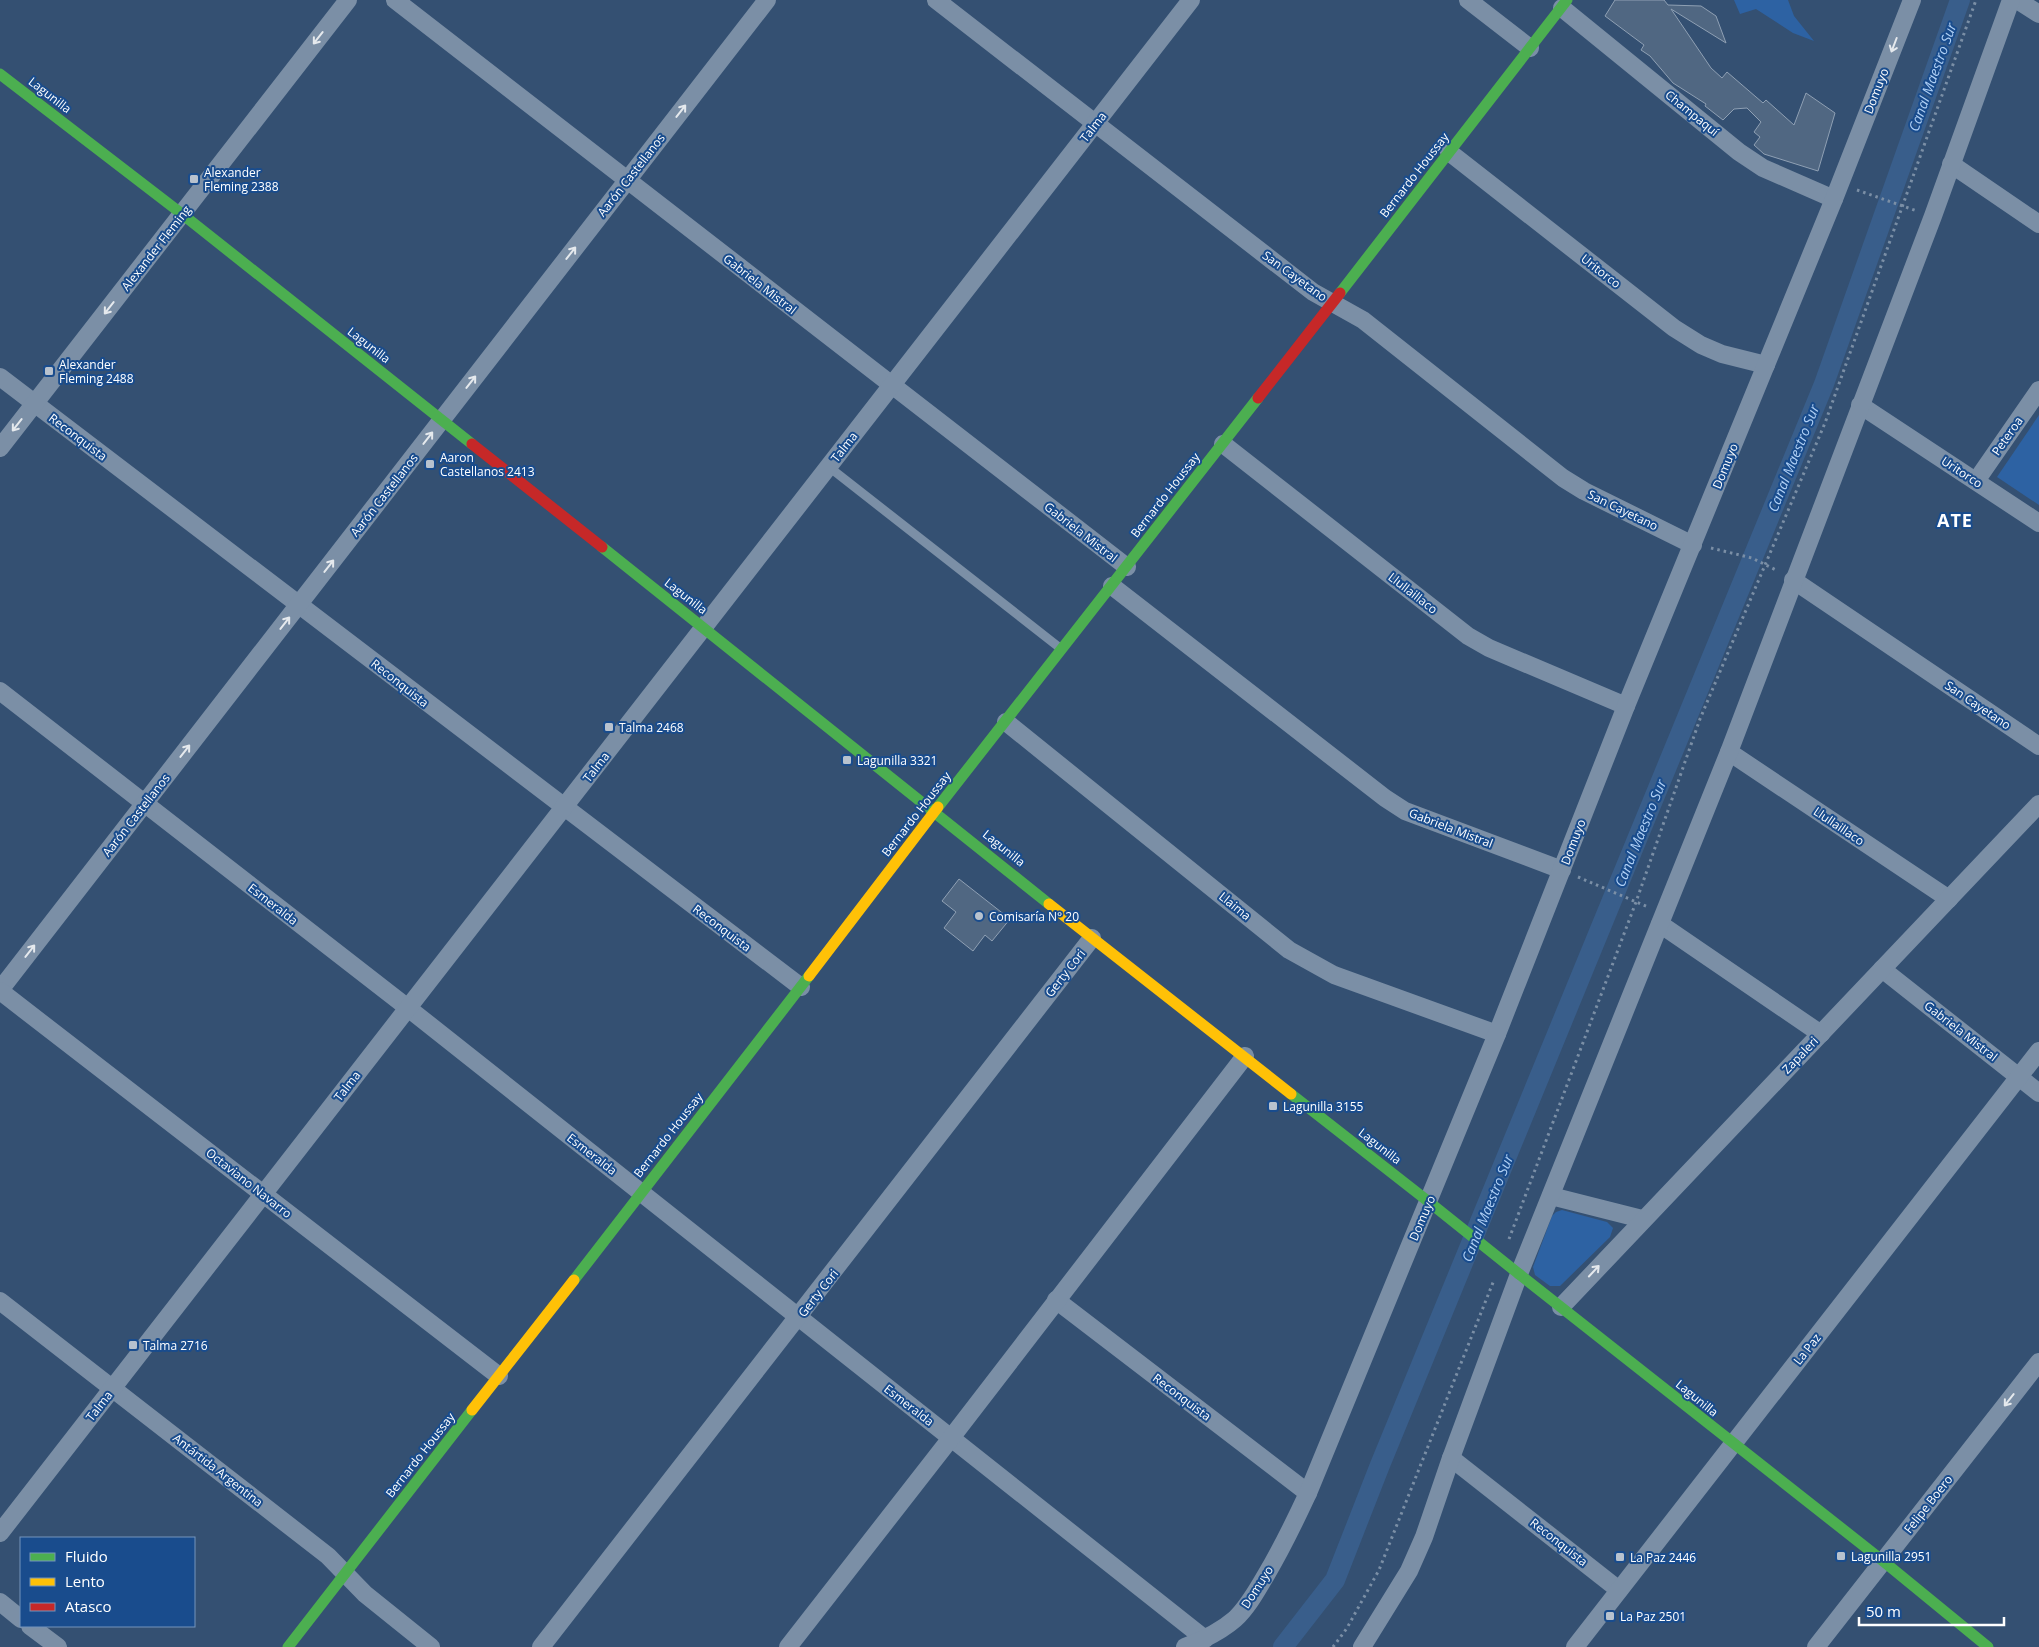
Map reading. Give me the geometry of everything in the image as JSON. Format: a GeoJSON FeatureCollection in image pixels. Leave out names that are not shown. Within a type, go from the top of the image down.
{"type":"FeatureCollection","features":[{"type":"Feature","properties":{"kind":"main road","name":"Bernardo Houssay"},"geometry":{"type":"LineString","coordinates":[[288,1647],[801,987],[935,811],[1223,444],[1564,4]]}},
{"type":"Feature","properties":{"kind":"main road","name":"Lagunilla"},"geometry":{"type":"LineString","coordinates":[[0,74],[182,214],[704,627],[1092,938],[1245,1056],[1561,1306],[1733,1445],[1883,1561],[1988,1647]]}},
{"type":"Feature","properties":{"kind":"street","name":"Alexander Fleming"},"geometry":{"type":"LineString","coordinates":[[0,448],[348,0]]}},
{"type":"Feature","properties":{"kind":"street","name":"Gabriela Mistral"},"geometry":{"type":"LineString","coordinates":[[395,0],[1127,567]]}},
{"type":"Feature","properties":{"kind":"street","name":"Aarón Castellanos"},"geometry":{"type":"LineString","coordinates":[[0,990],[767,0]]}},
{"type":"Feature","properties":{"kind":"street","name":"San Cayetano"},"geometry":{"type":"LineString","coordinates":[[936,0],[1312,292],[1364,320],[1563,478],[1584,491],[1693,544]]}},
{"type":"Feature","properties":{"kind":"street","name":"Talma"},"geometry":{"type":"LineString","coordinates":[[0,1533],[1191,0]]}},
{"type":"Feature","properties":{"kind":"street"},"geometry":{"type":"LineString","coordinates":[[1468,0],[1530,48]]}},
{"type":"Feature","properties":{"kind":"street","name":"Domuyo"},"geometry":{"type":"LineString","coordinates":[[1185,1647],[1205,1639],[1236,1617],[1252,1598],[1283,1545],[1308,1493],[1497,1034],[1626,706],[1834,199],[1912,0]]}},
{"type":"Feature","properties":{"kind":"street"},"geometry":{"type":"LineString","coordinates":[[1362,1647],[1408,1571],[1424,1537],[1519,1274],[1552,1196],[1729,752],[2011,0]]}},
{"type":"Feature","properties":{"kind":"street"},"geometry":{"type":"LineString","coordinates":[[2018,0],[2039,14]]}},
{"type":"Feature","properties":{"kind":"street","name":"Champaquí"},"geometry":{"type":"LineString","coordinates":[[1564,4],[1739,152],[1763,168],[1834,199]]}},
{"type":"Feature","properties":{"kind":"street","name":"Uritorco"},"geometry":{"type":"LineString","coordinates":[[1449,152],[1674,328],[1702,345],[1722,354],[1766,365]]}},
{"type":"Feature","properties":{"kind":"street"},"geometry":{"type":"LineString","coordinates":[[1951,164],[2039,224]]}},
{"type":"Feature","properties":{"kind":"street","name":"Reconquista"},"geometry":{"type":"LineString","coordinates":[[0,377],[563,808],[801,987]]}},
{"type":"Feature","properties":{"kind":"street","name":"Peteroa"},"geometry":{"type":"LineString","coordinates":[[1976,481],[2039,390]]}},
{"type":"Feature","properties":{"kind":"street","name":"Uritorco"},"geometry":{"type":"LineString","coordinates":[[1860,405],[2039,523]]}},
{"type":"Feature","properties":{"kind":"street","name":"Llullaillaco"},"geometry":{"type":"LineString","coordinates":[[1223,444],[1468,636],[1489,648],[1626,706]]}},
{"type":"Feature","properties":{"kind":"street","name":"San Cayetano"},"geometry":{"type":"LineString","coordinates":[[1793,580],[2039,746]]}},
{"type":"Feature","properties":{"kind":"street","name":"Gabriela Mistral"},"geometry":{"type":"LineString","coordinates":[[1112,586],[1385,798],[1405,811],[1562,870]]}},
{"type":"Feature","properties":{"kind":"street","name":"Esmeralda"},"geometry":{"type":"LineString","coordinates":[[0,691],[408,1008],[1205,1639]]}},
{"type":"Feature","properties":{"kind":"street","name":"Llaima"},"geometry":{"type":"LineString","coordinates":[[1006,722],[1289,950],[1334,975],[1497,1034]]}},
{"type":"Feature","properties":{"kind":"street","name":"Llullaillaco"},"geometry":{"type":"LineString","coordinates":[[1729,752],[1949,899]]}},
{"type":"Feature","properties":{"kind":"street","name":"Zapaleri"},"geometry":{"type":"LineString","coordinates":[[1561,1306],[2039,804]]}},
{"type":"Feature","properties":{"kind":"street"},"geometry":{"type":"LineString","coordinates":[[1660,924],[1821,1034]]}},
{"type":"Feature","properties":{"kind":"street","name":"Gerty Cori"},"geometry":{"type":"LineString","coordinates":[[541,1647],[1092,938]]}},
{"type":"Feature","properties":{"kind":"street","name":"Gabriela Mistral"},"geometry":{"type":"LineString","coordinates":[[1882,969],[2039,1093]]}},
{"type":"Feature","properties":{"kind":"street","name":"Octaviano Navarro"},"geometry":{"type":"LineString","coordinates":[[0,990],[499,1376]]}},
{"type":"Feature","properties":{"kind":"street","name":"La Paz"},"geometry":{"type":"LineString","coordinates":[[1575,1647],[2039,1051]]}},
{"type":"Feature","properties":{"kind":"street"},"geometry":{"type":"LineString","coordinates":[[788,1647],[1245,1056]]}},
{"type":"Feature","properties":{"kind":"street"},"geometry":{"type":"LineString","coordinates":[[1552,1196],[1642,1219]]}},
{"type":"Feature","properties":{"kind":"street","name":"Reconquista"},"geometry":{"type":"LineString","coordinates":[[1056,1300],[1308,1493]]}},
{"type":"Feature","properties":{"kind":"street","name":"Antártida Argentina"},"geometry":{"type":"LineString","coordinates":[[0,1301],[328,1556],[365,1594],[431,1647]]}},
{"type":"Feature","properties":{"kind":"street","name":"Felipe Boero"},"geometry":{"type":"LineString","coordinates":[[1816,1647],[2039,1362]]}},
{"type":"Feature","properties":{"kind":"street","name":"Reconquista"},"geometry":{"type":"LineString","coordinates":[[1451,1458],[1619,1590]]}},
{"type":"Feature","properties":{"kind":"street"},"geometry":{"type":"LineString","coordinates":[[0,1602],[20,1618]]}},
{"type":"Feature","properties":{"kind":"street"},"geometry":{"type":"LineString","coordinates":[[31,1627],[58,1647]]}},
{"type":"Feature","properties":{"kind":"lane"},"geometry":{"type":"LineString","coordinates":[[829,467],[1063,649]]}},
{"type":"Feature","properties":{"kind":"path"},"geometry":{"type":"LineString","coordinates":[[1508,1244],[1636,902],[1700,719],[1825,423],[1976,0]]}},
{"type":"Feature","properties":{"kind":"path"},"geometry":{"type":"LineString","coordinates":[[1874,196],[1902,205]]}},
{"type":"Feature","properties":{"kind":"path"},"geometry":{"type":"LineString","coordinates":[[1693,544],[1752,558],[1793,580]]}},
{"type":"Feature","properties":{"kind":"path"},"geometry":{"type":"LineString","coordinates":[[1597,885],[1636,902]]}},
{"type":"Feature","properties":{"kind":"path"},"geometry":{"type":"LineString","coordinates":[[1333,1647],[1347,1628],[1379,1570],[1497,1272]]}},
{"type":"Feature","properties":{"kind":"shaded area"},"geometry":{"type":"Polygon","coordinates":[[[1734,0],[1788,0],[1794,16],[1814,41],[1793,33],[1756,9],[1740,14],[1734,0]]]}},
{"type":"Feature","properties":{"kind":"shaded area"},"geometry":{"type":"Polygon","coordinates":[[[2039,415],[2039,505],[1997,477],[2039,415]]]}},
{"type":"Feature","properties":{"kind":"shaded area"},"geometry":{"type":"Polygon","coordinates":[[[1562,1210],[1607,1222],[1613,1228],[1610,1237],[1560,1286],[1550,1286],[1535,1275],[1533,1267],[1552,1216],[1562,1210]]]}},
{"type":"Feature","properties":{"kind":"building"},"geometry":{"type":"Polygon","coordinates":[[[1615,0],[1664,0],[1668,5],[1701,6],[1716,16],[1726,43],[1671,9],[1711,68],[1722,78],[1727,72],[1763,103],[1766,100],[1794,125],[1806,93],[1835,113],[1818,171],[1764,154],[1754,145],[1760,137],[1754,132],[1761,122],[1747,108],[1734,109],[1723,120],[1705,106],[1706,104],[1673,83],[1650,56],[1641,50],[1644,45],[1605,16],[1615,0]]]}},
{"type":"Feature","properties":{"kind":"building","name":"Comisaría N° 20"},"geometry":{"type":"Polygon","coordinates":[[[959,879],[1010,919],[992,941],[985,935],[973,951],[944,928],[956,912],[942,901],[959,879]]]}},
{"type":"Feature","properties":{"kind":"waterway","name":"Canal Maestro Sur"},"geometry":{"type":"LineString","coordinates":[[1283,1647],[1335,1580],[1380,1465],[1824,384],[1960,0]]}},
{"type":"Feature","properties":{"kind":"traffic: fast"},"geometry":{"type":"LineString","coordinates":[[1340,293],[1567,0]]}},
{"type":"Feature","properties":{"kind":"traffic: fast"},"geometry":{"type":"LineString","coordinates":[[0,74],[182,214],[472,444]]}},
{"type":"Feature","properties":{"kind":"traffic: fast"},"geometry":{"type":"LineString","coordinates":[[938,807],[1258,398]]}},
{"type":"Feature","properties":{"kind":"traffic: fast"},"geometry":{"type":"LineString","coordinates":[[602,547],[1049,904]]}},
{"type":"Feature","properties":{"kind":"traffic: fast"},"geometry":{"type":"LineString","coordinates":[[574,1280],[809,976]]}},
{"type":"Feature","properties":{"kind":"traffic: fast"},"geometry":{"type":"LineString","coordinates":[[1291,1094],[1429,1202]]}},
{"type":"Feature","properties":{"kind":"traffic: fast"},"geometry":{"type":"LineString","coordinates":[[1429,1202],[1519,1274]]}},
{"type":"Feature","properties":{"kind":"traffic: fast"},"geometry":{"type":"LineString","coordinates":[[1519,1274],[1883,1561],[1988,1647]]}},
{"type":"Feature","properties":{"kind":"traffic: fast"},"geometry":{"type":"LineString","coordinates":[[288,1647],[472,1410]]}},
{"type":"Feature","properties":{"kind":"traffic: slow"},"geometry":{"type":"LineString","coordinates":[[809,976],[938,807]]}},
{"type":"Feature","properties":{"kind":"traffic: slow"},"geometry":{"type":"LineString","coordinates":[[1049,904],[1291,1094]]}},
{"type":"Feature","properties":{"kind":"traffic: slow"},"geometry":{"type":"LineString","coordinates":[[472,1410],[574,1280]]}},
{"type":"Feature","properties":{"kind":"traffic: jam"},"geometry":{"type":"LineString","coordinates":[[1258,398],[1340,293]]}},
{"type":"Feature","properties":{"kind":"traffic: jam"},"geometry":{"type":"LineString","coordinates":[[472,444],[602,547]]}},
{"type":"Feature","properties":{"kind":"place","name":"Alexander Fleming 2388"},"geometry":{"type":"Point","coordinates":[194,179]}},
{"type":"Feature","properties":{"kind":"place","name":"Alexander Fleming 2488"},"geometry":{"type":"Point","coordinates":[49,371]}},
{"type":"Feature","properties":{"kind":"place","name":"Aaron Castellanos 2413"},"geometry":{"type":"Point","coordinates":[430,464]}},
{"type":"Feature","properties":{"kind":"place","name":"Talma 2468"},"geometry":{"type":"Point","coordinates":[609,727]}},
{"type":"Feature","properties":{"kind":"place","name":"Lagunilla 3321"},"geometry":{"type":"Point","coordinates":[847,760]}},
{"type":"Feature","properties":{"kind":"place","name":"Comisaría N° 20"},"geometry":{"type":"Point","coordinates":[979,916]}},
{"type":"Feature","properties":{"kind":"place","name":"Lagunilla 3155"},"geometry":{"type":"Point","coordinates":[1273,1106]}},
{"type":"Feature","properties":{"kind":"place","name":"Talma 2716"},"geometry":{"type":"Point","coordinates":[133,1345]}},
{"type":"Feature","properties":{"kind":"place","name":"Lagunilla 2951"},"geometry":{"type":"Point","coordinates":[1841,1556]}},
{"type":"Feature","properties":{"kind":"place","name":"La Paz 2446"},"geometry":{"type":"Point","coordinates":[1620,1557]}},
{"type":"Feature","properties":{"kind":"place","name":"La Paz 2501"},"geometry":{"type":"Point","coordinates":[1610,1616]}},
{"type":"Feature","properties":{"kind":"district","name":"ATE"},"geometry":{"type":"Point","coordinates":[1955,520]}}]}
